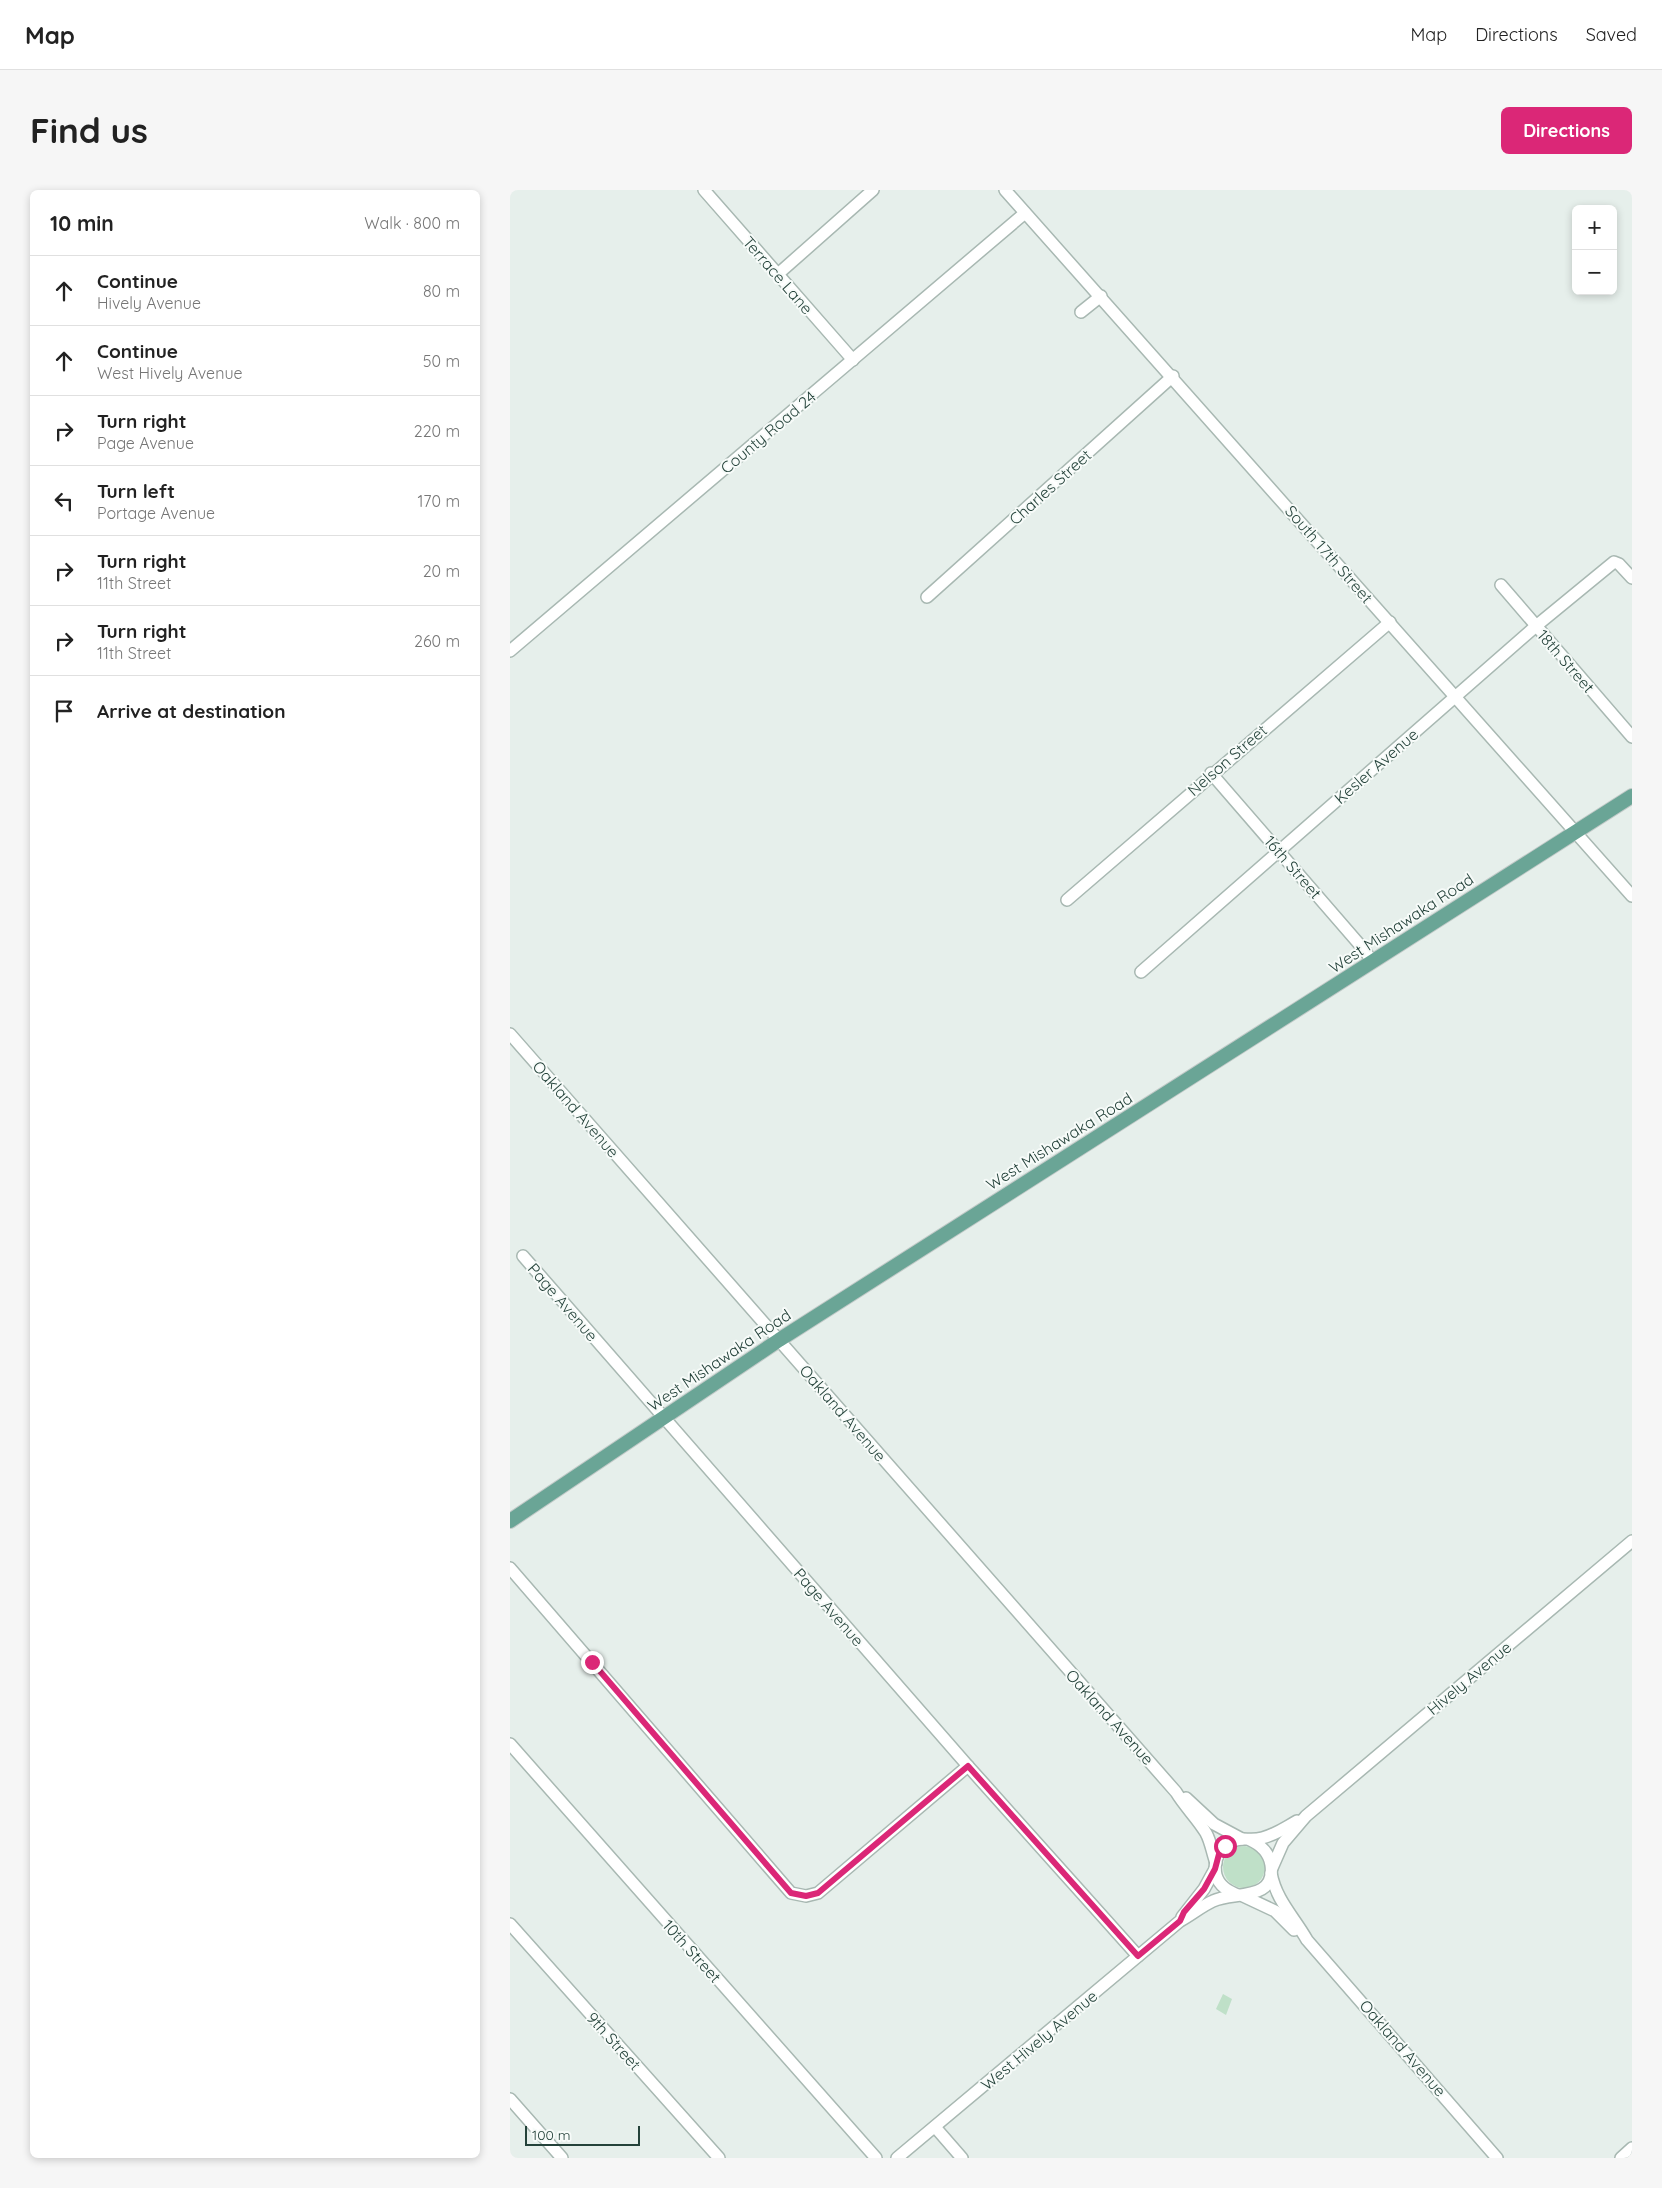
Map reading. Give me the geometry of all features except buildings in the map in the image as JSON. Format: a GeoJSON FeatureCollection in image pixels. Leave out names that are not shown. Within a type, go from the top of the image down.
{"type":"FeatureCollection","features":[{"type":"Feature","properties":{"kind":"main road","name":"West Mishawaka Road"},"geometry":{"type":"LineString","coordinates":[[510,1521],[779,1340],[1632,796]]}},
{"type":"Feature","properties":{"kind":"street","name":"Terrace Lane"},"geometry":{"type":"LineString","coordinates":[[704,190],[853,360]]}},
{"type":"Feature","properties":{"kind":"street"},"geometry":{"type":"LineString","coordinates":[[778,274],[872,190]]}},
{"type":"Feature","properties":{"kind":"street","name":"South 17th Street"},"geometry":{"type":"LineString","coordinates":[[1005,190],[1173,376],[1632,896]]}},
{"type":"Feature","properties":{"kind":"street","name":"County Road 24"},"geometry":{"type":"LineString","coordinates":[[510,651],[1025,213]]}},
{"type":"Feature","properties":{"kind":"street"},"geometry":{"type":"LineString","coordinates":[[1082,312],[1101,296]]}},
{"type":"Feature","properties":{"kind":"street","name":"Charles Street"},"geometry":{"type":"LineString","coordinates":[[927,597],[1173,376]]}},
{"type":"Feature","properties":{"kind":"street","name":"Kesler Avenue"},"geometry":{"type":"LineString","coordinates":[[1141,972],[1536,626],[1614,562],[1619,564],[1632,578]]}},
{"type":"Feature","properties":{"kind":"street","name":"18th Street"},"geometry":{"type":"LineString","coordinates":[[1501,585],[1632,737]]}},
{"type":"Feature","properties":{"kind":"street","name":"Nelson Street"},"geometry":{"type":"LineString","coordinates":[[1067,900],[1212,773],[1390,622]]}},
{"type":"Feature","properties":{"kind":"street","name":"16th Street"},"geometry":{"type":"LineString","coordinates":[[1212,773],[1366,952],[1372,962]]}},
{"type":"Feature","properties":{"kind":"street","name":"Oakland Avenue"},"geometry":{"type":"LineString","coordinates":[[510,1034],[1176,1792],[1206,1833],[1211,1844],[1215,1866]]}},
{"type":"Feature","properties":{"kind":"street","name":"Page Avenue"},"geometry":{"type":"LineString","coordinates":[[523,1256],[968,1766],[1138,1956]]}},
{"type":"Feature","properties":{"kind":"street","name":"Hively Avenue"},"geometry":{"type":"LineString","coordinates":[[1180,1921],[1215,1900],[1252,1894],[1261,1890],[1267,1882],[1283,1843],[1306,1816],[1632,1541]]}},
{"type":"Feature","properties":{"kind":"street"},"geometry":{"type":"LineString","coordinates":[[510,1568],[791,1893],[806,1896],[818,1893],[968,1766]]}},
{"type":"Feature","properties":{"kind":"street","name":"10th Street"},"geometry":{"type":"LineString","coordinates":[[510,1744],[876,2158]]}},
{"type":"Feature","properties":{"kind":"street","name":"Oakland Avenue"},"geometry":{"type":"LineString","coordinates":[[1176,1792],[1189,1800],[1214,1824],[1246,1840]]}},
{"type":"Feature","properties":{"kind":"street","name":"Hively Avenue"},"geometry":{"type":"LineString","coordinates":[[1180,1921],[1184,1912],[1204,1889],[1219,1854],[1225,1846],[1233,1841],[1273,1835],[1306,1816]]}},
{"type":"Feature","properties":{"kind":"street"},"geometry":{"type":"LineString","coordinates":[[1246,1840],[1258,1844],[1266,1850],[1270,1859],[1271,1871]]}},
{"type":"Feature","properties":{"kind":"street"},"geometry":{"type":"LineString","coordinates":[[1215,1866],[1217,1878],[1222,1886],[1229,1892],[1240,1896]]}},
{"type":"Feature","properties":{"kind":"street","name":"Oakland Avenue"},"geometry":{"type":"LineString","coordinates":[[1271,1871],[1276,1893],[1307,1940],[1497,2158]]}},
{"type":"Feature","properties":{"kind":"street","name":"Oakland Avenue"},"geometry":{"type":"LineString","coordinates":[[1240,1896],[1275,1911],[1307,1940]]}},
{"type":"Feature","properties":{"kind":"street","name":"West Hively Avenue"},"geometry":{"type":"LineString","coordinates":[[897,2158],[1180,1921]]}},
{"type":"Feature","properties":{"kind":"street","name":"9th Street"},"geometry":{"type":"LineString","coordinates":[[510,1924],[719,2158]]}},
{"type":"Feature","properties":{"kind":"street"},"geometry":{"type":"LineString","coordinates":[[510,2099],[562,2158]]}},
{"type":"Feature","properties":{"kind":"street"},"geometry":{"type":"LineString","coordinates":[[934,2127],[962,2158]]}},
{"type":"Feature","properties":{"kind":"street"},"geometry":{"type":"LineString","coordinates":[[1621,2158],[1632,2148]]}},
{"type":"Feature","properties":{"kind":"green space"},"geometry":{"type":"Polygon","coordinates":[[[1240,1846],[1248,1846],[1259,1852],[1265,1867],[1259,1882],[1248,1888],[1240,1888],[1229,1882],[1223,1871],[1223,1863],[1229,1852],[1240,1846]]]}},
{"type":"Feature","properties":{"kind":"green space"},"geometry":{"type":"Polygon","coordinates":[[[1223,1994],[1232,1999],[1226,2015],[1216,2009],[1223,1994]]]}},
{"type":"Feature","properties":{"kind":"route"},"geometry":{"type":"LineString","coordinates":[[592,1662],[791,1893],[806,1896],[818,1893],[968,1766],[1138,1956],[1180,1921],[1184,1912],[1196,1901],[1215,1869],[1219,1854],[1225,1846]]}}]}
